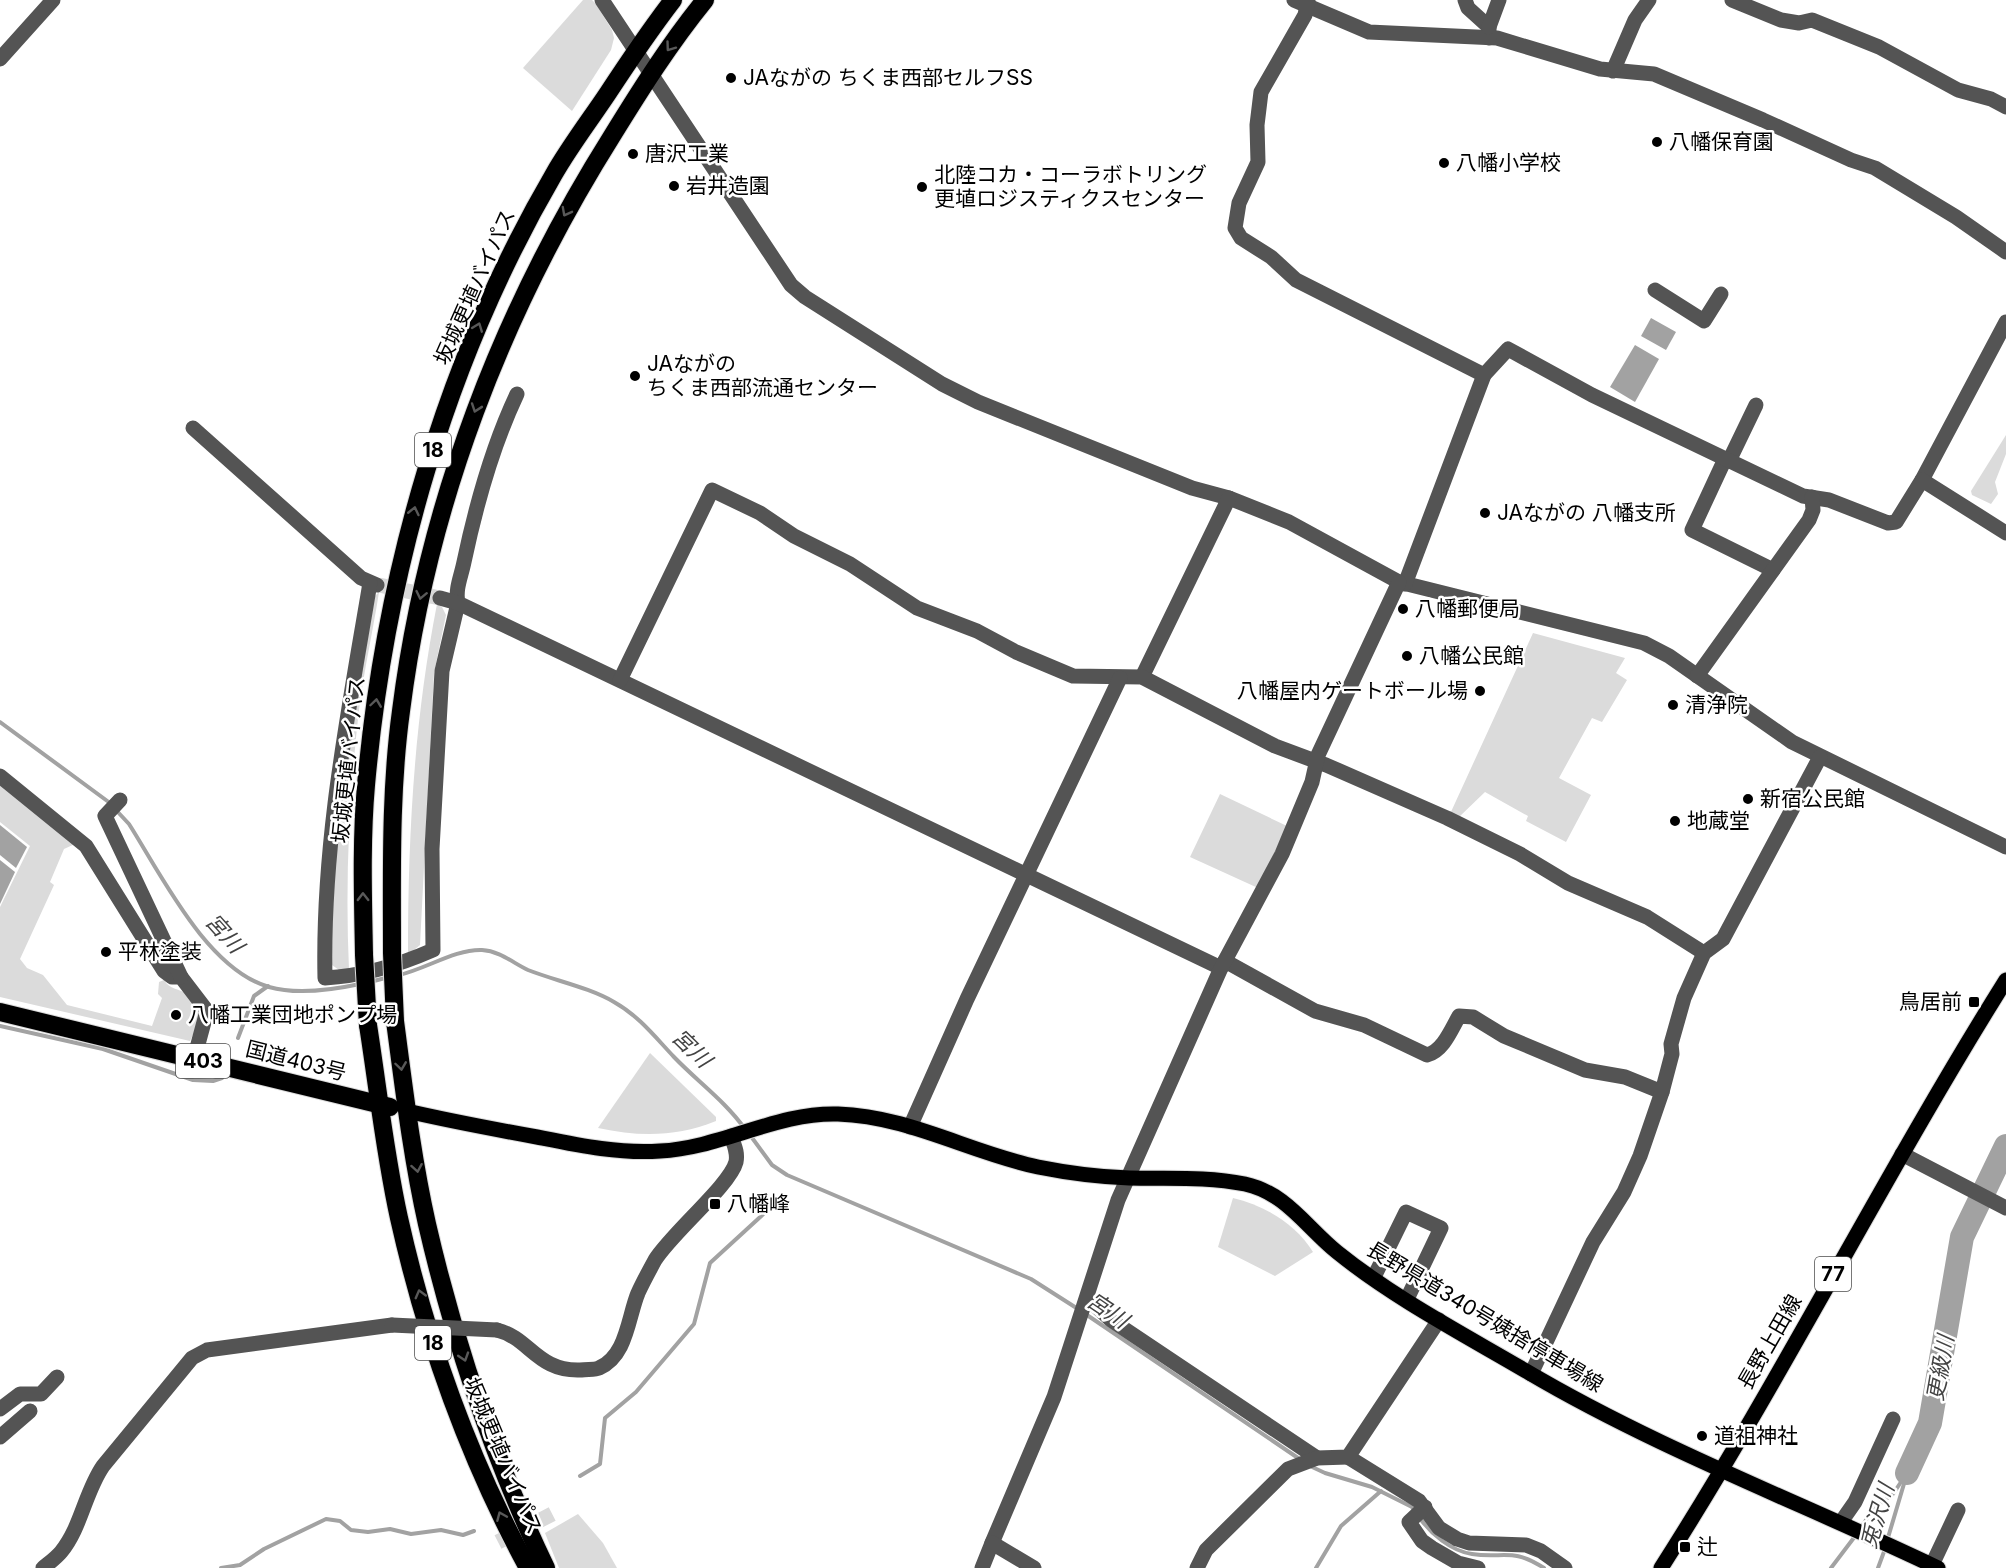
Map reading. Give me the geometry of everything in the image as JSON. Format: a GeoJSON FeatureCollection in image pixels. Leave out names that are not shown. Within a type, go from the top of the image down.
{"type":"FeatureCollection","features":[{"type":"Feature","properties":{"kind":"highway","name":"坂城更埴バイパス"},"geometry":{"type":"LineString","coordinates":[[528,1568],[506,1527],[438,1358],[399,1218],[368,1024],[364,955],[363,852],[368,775],[384,646],[416,502],[452,394],[484,312],[520,235],[555,172],[637,50],[674,0]]}},
{"type":"Feature","properties":{"kind":"highway","name":"坂城更埴バイパス"},"geometry":{"type":"LineString","coordinates":[[546,1568],[521,1515],[463,1356],[427,1223],[407,1111],[395,1021],[392,953],[392,845],[401,712],[422,590],[456,464],[501,342],[529,282],[579,188],[650,74],[705,0]]}},
{"type":"Feature","properties":{"kind":"highway","name":"国道403号"},"geometry":{"type":"LineString","coordinates":[[0,1011],[407,1111]]}},
{"type":"Feature","properties":{"kind":"main road","name":"長野上田線"},"geometry":{"type":"LineString","coordinates":[[1661,1568],[1723,1469],[1902,1154],[2006,980]]}},
{"type":"Feature","properties":{"kind":"main road","name":"長野県道340号姨捨停車場線"},"geometry":{"type":"LineString","coordinates":[[407,1111],[621,1151],[660,1151],[692,1147],[792,1119],[837,1113],[910,1127],[1037,1167],[1127,1178],[1206,1179],[1248,1185],[1272,1194],[1293,1208],[1335,1250],[1374,1277],[1439,1320],[1531,1374],[1578,1400],[1935,1567]]}},
{"type":"Feature","properties":{"kind":"street"},"geometry":{"type":"LineString","coordinates":[[0,59],[53,0]]}},
{"type":"Feature","properties":{"kind":"street"},"geometry":{"type":"LineString","coordinates":[[602,0],[785,278],[805,297],[942,384],[978,402],[1192,488],[1229,498],[1288,522],[1402,583],[1644,643],[1669,656],[1752,717],[1820,757],[1920,803],[2006,847]]}},
{"type":"Feature","properties":{"kind":"street"},"geometry":{"type":"LineString","coordinates":[[1465,0],[1468,8],[1489,32]]}},
{"type":"Feature","properties":{"kind":"street"},"geometry":{"type":"LineString","coordinates":[[1489,32],[1499,0]]}},
{"type":"Feature","properties":{"kind":"street"},"geometry":{"type":"LineString","coordinates":[[1613,71],[1635,20],[1649,0]]}},
{"type":"Feature","properties":{"kind":"street"},"geometry":{"type":"LineString","coordinates":[[1732,0],[1781,20],[1798,23],[1812,20],[1879,47],[1958,90],[1991,99],[2006,107]]}},
{"type":"Feature","properties":{"kind":"street"},"geometry":{"type":"LineString","coordinates":[[1302,2],[1369,32],[1489,32],[1613,71],[1654,74],[1851,160],[1875,168],[1956,217],[2006,252]]}},
{"type":"Feature","properties":{"kind":"street"},"geometry":{"type":"LineString","coordinates":[[1302,2],[1305,15],[1262,92],[1257,125],[1258,162],[1239,203],[1235,228],[1241,238],[1271,257],[1296,280],[1484,375]]}},
{"type":"Feature","properties":{"kind":"street"},"geometry":{"type":"LineString","coordinates":[[1655,290],[1704,321],[1721,294]]}},
{"type":"Feature","properties":{"kind":"street"},"geometry":{"type":"LineString","coordinates":[[982,1568],[1054,1396],[1127,1178],[1223,965],[1269,882],[1312,782],[1318,755],[1402,583],[1484,375],[1508,349],[1592,395],[1727,460],[1812,497],[1829,500],[1888,523],[1896,522],[1922,480],[2006,322]]}},
{"type":"Feature","properties":{"kind":"street"},"geometry":{"type":"LineString","coordinates":[[193,428],[374,584],[333,801],[326,890],[325,978],[351,976],[412,959],[433,950],[432,849],[442,671],[458,603],[456,592],[472,525],[505,419],[517,394]]}},
{"type":"Feature","properties":{"kind":"street"},"geometry":{"type":"LineString","coordinates":[[1756,405],[1692,530],[1773,570]]}},
{"type":"Feature","properties":{"kind":"street"},"geometry":{"type":"LineString","coordinates":[[1922,480],[2006,533]]}},
{"type":"Feature","properties":{"kind":"street"},"geometry":{"type":"LineString","coordinates":[[620,680],[712,490],[760,513],[794,536],[850,564],[917,608],[977,632],[1016,652],[1073,676],[1142,677],[1251,734],[1489,839],[1568,883],[1647,917],[1704,953]]}},
{"type":"Feature","properties":{"kind":"street"},"geometry":{"type":"LineString","coordinates":[[1697,676],[1809,520],[1814,510],[1812,497]]}},
{"type":"Feature","properties":{"kind":"street"},"geometry":{"type":"LineString","coordinates":[[1142,677],[1229,498]]}},
{"type":"Feature","properties":{"kind":"street"},"geometry":{"type":"LineString","coordinates":[[440,598],[458,603],[1025,876],[1223,965],[1315,1011],[1364,1025],[1427,1056],[1434,1053],[1459,1016],[1473,1017],[1504,1036],[1585,1070],[1625,1077],[1662,1092]]}},
{"type":"Feature","properties":{"kind":"street"},"geometry":{"type":"LineString","coordinates":[[910,1127],[1025,876],[1120,678]]}},
{"type":"Feature","properties":{"kind":"street"},"geometry":{"type":"LineString","coordinates":[[1531,1374],[1593,1242],[1624,1192],[1640,1156],[1662,1092],[1672,1054],[1671,1044],[1684,998],[1704,953],[1723,939],[1820,757]]}},
{"type":"Feature","properties":{"kind":"street"},"geometry":{"type":"LineString","coordinates":[[0,776],[86,846],[164,972],[172,977],[181,977]]}},
{"type":"Feature","properties":{"kind":"street"},"geometry":{"type":"LineString","coordinates":[[120,800],[105,816],[181,977],[207,1011],[194,1059]]}},
{"type":"Feature","properties":{"kind":"street"},"geometry":{"type":"LineString","coordinates":[[43,1568],[61,1552],[70,1538],[94,1480],[103,1466],[192,1358],[207,1350],[392,1325],[508,1332],[535,1356],[554,1366],[573,1370],[599,1368],[612,1359],[620,1347],[638,1294],[656,1259],[685,1222],[730,1176],[737,1154],[735,1135]]}},
{"type":"Feature","properties":{"kind":"street"},"geometry":{"type":"LineString","coordinates":[[1902,1154],[2006,1208]]}},
{"type":"Feature","properties":{"kind":"street"},"geometry":{"type":"LineString","coordinates":[[1374,1277],[1406,1212],[1441,1228],[1407,1299]]}},
{"type":"Feature","properties":{"kind":"street"},"geometry":{"type":"LineString","coordinates":[[1086,1300],[1111,1320],[1316,1458]]}},
{"type":"Feature","properties":{"kind":"street"},"geometry":{"type":"LineString","coordinates":[[1348,1457],[1439,1320]]}},
{"type":"Feature","properties":{"kind":"street"},"geometry":{"type":"LineString","coordinates":[[0,1409],[20,1394],[41,1394],[57,1377]]}},
{"type":"Feature","properties":{"kind":"street"},"geometry":{"type":"LineString","coordinates":[[0,1437],[30,1411]]}},
{"type":"Feature","properties":{"kind":"street"},"geometry":{"type":"LineString","coordinates":[[1844,1523],[1893,1419]]}},
{"type":"Feature","properties":{"kind":"street"},"geometry":{"type":"LineString","coordinates":[[1197,1568],[1206,1550],[1288,1469],[1316,1458],[1348,1457],[1439,1528],[1457,1539],[1469,1543],[1526,1545],[1541,1551],[1565,1568]]}},
{"type":"Feature","properties":{"kind":"street"},"geometry":{"type":"LineString","coordinates":[[1935,1567],[1958,1510]]}},
{"type":"Feature","properties":{"kind":"street"},"geometry":{"type":"LineString","coordinates":[[1420,1512],[1410,1522],[1422,1541],[1458,1563],[1478,1568]]}},
{"type":"Feature","properties":{"kind":"street"},"geometry":{"type":"LineString","coordinates":[[992,1544],[1034,1568]]}},
{"type":"Feature","properties":{"kind":"shaded area"},"geometry":{"type":"Polygon","coordinates":[[[583,0],[592,0],[596,4],[612,30],[614,38],[611,50],[572,111],[523,68],[583,0]]]}},
{"type":"Feature","properties":{"kind":"shaded area"},"geometry":{"type":"Polygon","coordinates":[[[1651,318],[1676,332],[1666,350],[1641,336],[1651,318]]]}},
{"type":"Feature","properties":{"kind":"shaded area"},"geometry":{"type":"Polygon","coordinates":[[[1635,345],[1659,359],[1635,402],[1610,387],[1635,345]]]}},
{"type":"Feature","properties":{"kind":"shaded area"},"geometry":{"type":"Polygon","coordinates":[[[2006,435],[2006,454],[1995,482],[1998,494],[1991,504],[1972,495],[1971,491],[2006,435]]]}},
{"type":"Feature","properties":{"kind":"shaded area"},"geometry":{"type":"Polygon","coordinates":[[[379,592],[361,695],[353,775],[348,872],[349,970],[339,970],[332,965],[332,890],[339,802],[375,596],[379,592]]]}},
{"type":"Feature","properties":{"kind":"shaded area"},"geometry":{"type":"Polygon","coordinates":[[[437,604],[442,607],[446,615],[434,673],[420,945],[408,955],[409,866],[414,779],[423,692],[437,604]]]}},
{"type":"Feature","properties":{"kind":"shaded area"},"geometry":{"type":"Polygon","coordinates":[[[1533,633],[1625,658],[1616,673],[1627,680],[1602,722],[1592,718],[1559,778],[1591,795],[1566,842],[1526,821],[1528,816],[1485,792],[1458,818],[1450,814],[1533,633]]]}},
{"type":"Feature","properties":{"kind":"shaded area"},"geometry":{"type":"Polygon","coordinates":[[[0,783],[75,844],[64,849],[50,882],[54,885],[20,959],[27,968],[43,975],[67,1005],[152,1026],[162,998],[158,994],[159,982],[164,980],[172,987],[187,994],[196,1005],[197,1023],[190,1041],[0,997],[0,907],[30,846],[0,822],[0,783]]]}},
{"type":"Feature","properties":{"kind":"shaded area"},"geometry":{"type":"Polygon","coordinates":[[[1220,794],[1287,826],[1258,888],[1190,857],[1220,794]]]}},
{"type":"Feature","properties":{"kind":"shaded area"},"geometry":{"type":"Polygon","coordinates":[[[0,825],[27,847],[16,868],[0,855],[0,825]]]}},
{"type":"Feature","properties":{"kind":"shaded area"},"geometry":{"type":"Polygon","coordinates":[[[0,860],[15,872],[0,904],[0,860]]]}},
{"type":"Feature","properties":{"kind":"shaded area"},"geometry":{"type":"Polygon","coordinates":[[[650,1053],[716,1117],[716,1121],[687,1130],[658,1134],[629,1133],[598,1128],[650,1053]]]}},
{"type":"Feature","properties":{"kind":"shaded area"},"geometry":{"type":"Polygon","coordinates":[[[1233,1198],[1245,1201],[1278,1217],[1297,1232],[1313,1252],[1275,1276],[1218,1247],[1233,1198]]]}},
{"type":"Feature","properties":{"kind":"shaded area"},"geometry":{"type":"Polygon","coordinates":[[[578,1514],[603,1543],[617,1568],[559,1568],[545,1533],[578,1514]]]}},
{"type":"Feature","properties":{"kind":"waterway","name":"宮川"},"geometry":{"type":"LineString","coordinates":[[0,722],[110,803]]}},
{"type":"Feature","properties":{"kind":"waterway","name":"宮川"},"geometry":{"type":"LineString","coordinates":[[115,809],[129,824],[171,894],[206,941],[226,961],[247,977],[269,987],[291,991],[326,990],[360,984]]}},
{"type":"Feature","properties":{"kind":"waterway","name":"宮川"},"geometry":{"type":"LineString","coordinates":[[399,975],[451,956],[482,950],[501,955],[528,970],[604,997],[639,1020],[729,1109],[745,1129]]}},
{"type":"Feature","properties":{"kind":"waterway","name":"宮川"},"geometry":{"type":"LineString","coordinates":[[370,982],[389,977]]}},
{"type":"Feature","properties":{"kind":"waterway"},"geometry":{"type":"LineString","coordinates":[[238,1038],[254,996],[268,986]]}},
{"type":"Feature","properties":{"kind":"waterway"},"geometry":{"type":"LineString","coordinates":[[0,1026],[103,1049],[193,1080],[213,1081],[222,1078]]}},
{"type":"Feature","properties":{"kind":"waterway","name":"宮川"},"geometry":{"type":"LineString","coordinates":[[750,1135],[772,1165],[787,1175],[1031,1279],[1078,1309]]}},
{"type":"Feature","properties":{"kind":"waterway","name":"更級川"},"geometry":{"type":"LineString","coordinates":[[1907,1473],[1930,1423],[1962,1237],[2006,1146]]}},
{"type":"Feature","properties":{"kind":"waterway"},"geometry":{"type":"LineString","coordinates":[[580,1476],[600,1464],[605,1418],[636,1392],[694,1324],[710,1263],[783,1196]]}},
{"type":"Feature","properties":{"kind":"waterway","name":"宮川"},"geometry":{"type":"LineString","coordinates":[[1084,1313],[1301,1460]]}},
{"type":"Feature","properties":{"kind":"waterway","name":"宮川"},"geometry":{"type":"LineString","coordinates":[[1310,1466],[1325,1473],[1372,1487],[1412,1507],[1415,1511]]}},
{"type":"Feature","properties":{"kind":"waterway","name":"更級川"},"geometry":{"type":"LineString","coordinates":[[1860,1529],[1874,1508],[1893,1494],[1907,1473]]}},
{"type":"Feature","properties":{"kind":"waterway","name":"兎沢川"},"geometry":{"type":"LineString","coordinates":[[1887,1541],[1906,1477]]}},
{"type":"Feature","properties":{"kind":"waterway","name":"更級川"},"geometry":{"type":"LineString","coordinates":[[1316,1568],[1341,1526],[1381,1491]]}},
{"type":"Feature","properties":{"kind":"waterway","name":"更級川"},"geometry":{"type":"LineString","coordinates":[[1419,1517],[1429,1530],[1449,1545],[1464,1552],[1515,1556],[1544,1568]]}},
{"type":"Feature","properties":{"kind":"waterway"},"geometry":{"type":"LineString","coordinates":[[221,1568],[240,1565],[264,1549],[326,1519],[340,1521],[351,1530],[368,1532],[390,1529],[411,1534],[441,1530],[463,1535],[474,1531]]}},
{"type":"Feature","properties":{"kind":"waterway","name":"更級川"},"geometry":{"type":"LineString","coordinates":[[1831,1568],[1856,1535]]}},
{"type":"Feature","properties":{"kind":"waterway","name":"兎沢川"},"geometry":{"type":"LineString","coordinates":[[1878,1568],[1885,1549]]}},
{"type":"Feature","properties":{"kind":"tunnel"},"geometry":{"type":"LineString","coordinates":[[379,585],[440,598]]}},
{"type":"Feature","properties":{"kind":"tunnel"},"geometry":{"type":"LineString","coordinates":[[498,1542],[556,1512]]}},
{"type":"Feature","properties":{"kind":"place","name":"JAながの ちくま西部セルフSS"},"geometry":{"type":"Point","coordinates":[731,78]}},
{"type":"Feature","properties":{"kind":"place","name":"八幡保育園"},"geometry":{"type":"Point","coordinates":[1657,142]}},
{"type":"Feature","properties":{"kind":"place","name":"唐沢工業"},"geometry":{"type":"Point","coordinates":[633,154]}},
{"type":"Feature","properties":{"kind":"place","name":"八幡小学校"},"geometry":{"type":"Point","coordinates":[1444,163]}},
{"type":"Feature","properties":{"kind":"place","name":"岩井造園"},"geometry":{"type":"Point","coordinates":[674,186]}},
{"type":"Feature","properties":{"kind":"place","name":"北陸コカ・コーラボトリング 更埴ロジスティクスセンター"},"geometry":{"type":"Point","coordinates":[922,187]}},
{"type":"Feature","properties":{"kind":"place","name":"JAながの ちくま西部流通センター"},"geometry":{"type":"Point","coordinates":[635,376]}},
{"type":"Feature","properties":{"kind":"place","name":"JAながの 八幡支所"},"geometry":{"type":"Point","coordinates":[1485,513]}},
{"type":"Feature","properties":{"kind":"place","name":"八幡郵便局"},"geometry":{"type":"Point","coordinates":[1403,609]}},
{"type":"Feature","properties":{"kind":"place","name":"八幡公民館"},"geometry":{"type":"Point","coordinates":[1407,656]}},
{"type":"Feature","properties":{"kind":"place","name":"八幡屋内ゲートボール場"},"geometry":{"type":"Point","coordinates":[1480,691]}},
{"type":"Feature","properties":{"kind":"place","name":"清浄院"},"geometry":{"type":"Point","coordinates":[1673,705]}},
{"type":"Feature","properties":{"kind":"place","name":"新宿公民館"},"geometry":{"type":"Point","coordinates":[1748,799]}},
{"type":"Feature","properties":{"kind":"place","name":"地蔵堂"},"geometry":{"type":"Point","coordinates":[1675,821]}},
{"type":"Feature","properties":{"kind":"place","name":"平林塗装"},"geometry":{"type":"Point","coordinates":[106,952]}},
{"type":"Feature","properties":{"kind":"place","name":"鳥居前"},"geometry":{"type":"Point","coordinates":[1974,1002]}},
{"type":"Feature","properties":{"kind":"place","name":"八幡工業団地ポンプ場"},"geometry":{"type":"Point","coordinates":[176,1015]}},
{"type":"Feature","properties":{"kind":"place","name":"八幡峰"},"geometry":{"type":"Point","coordinates":[715,1204]}},
{"type":"Feature","properties":{"kind":"place","name":"道祖神社"},"geometry":{"type":"Point","coordinates":[1702,1436]}},
{"type":"Feature","properties":{"kind":"place","name":"辻"},"geometry":{"type":"Point","coordinates":[1685,1547]}}]}
